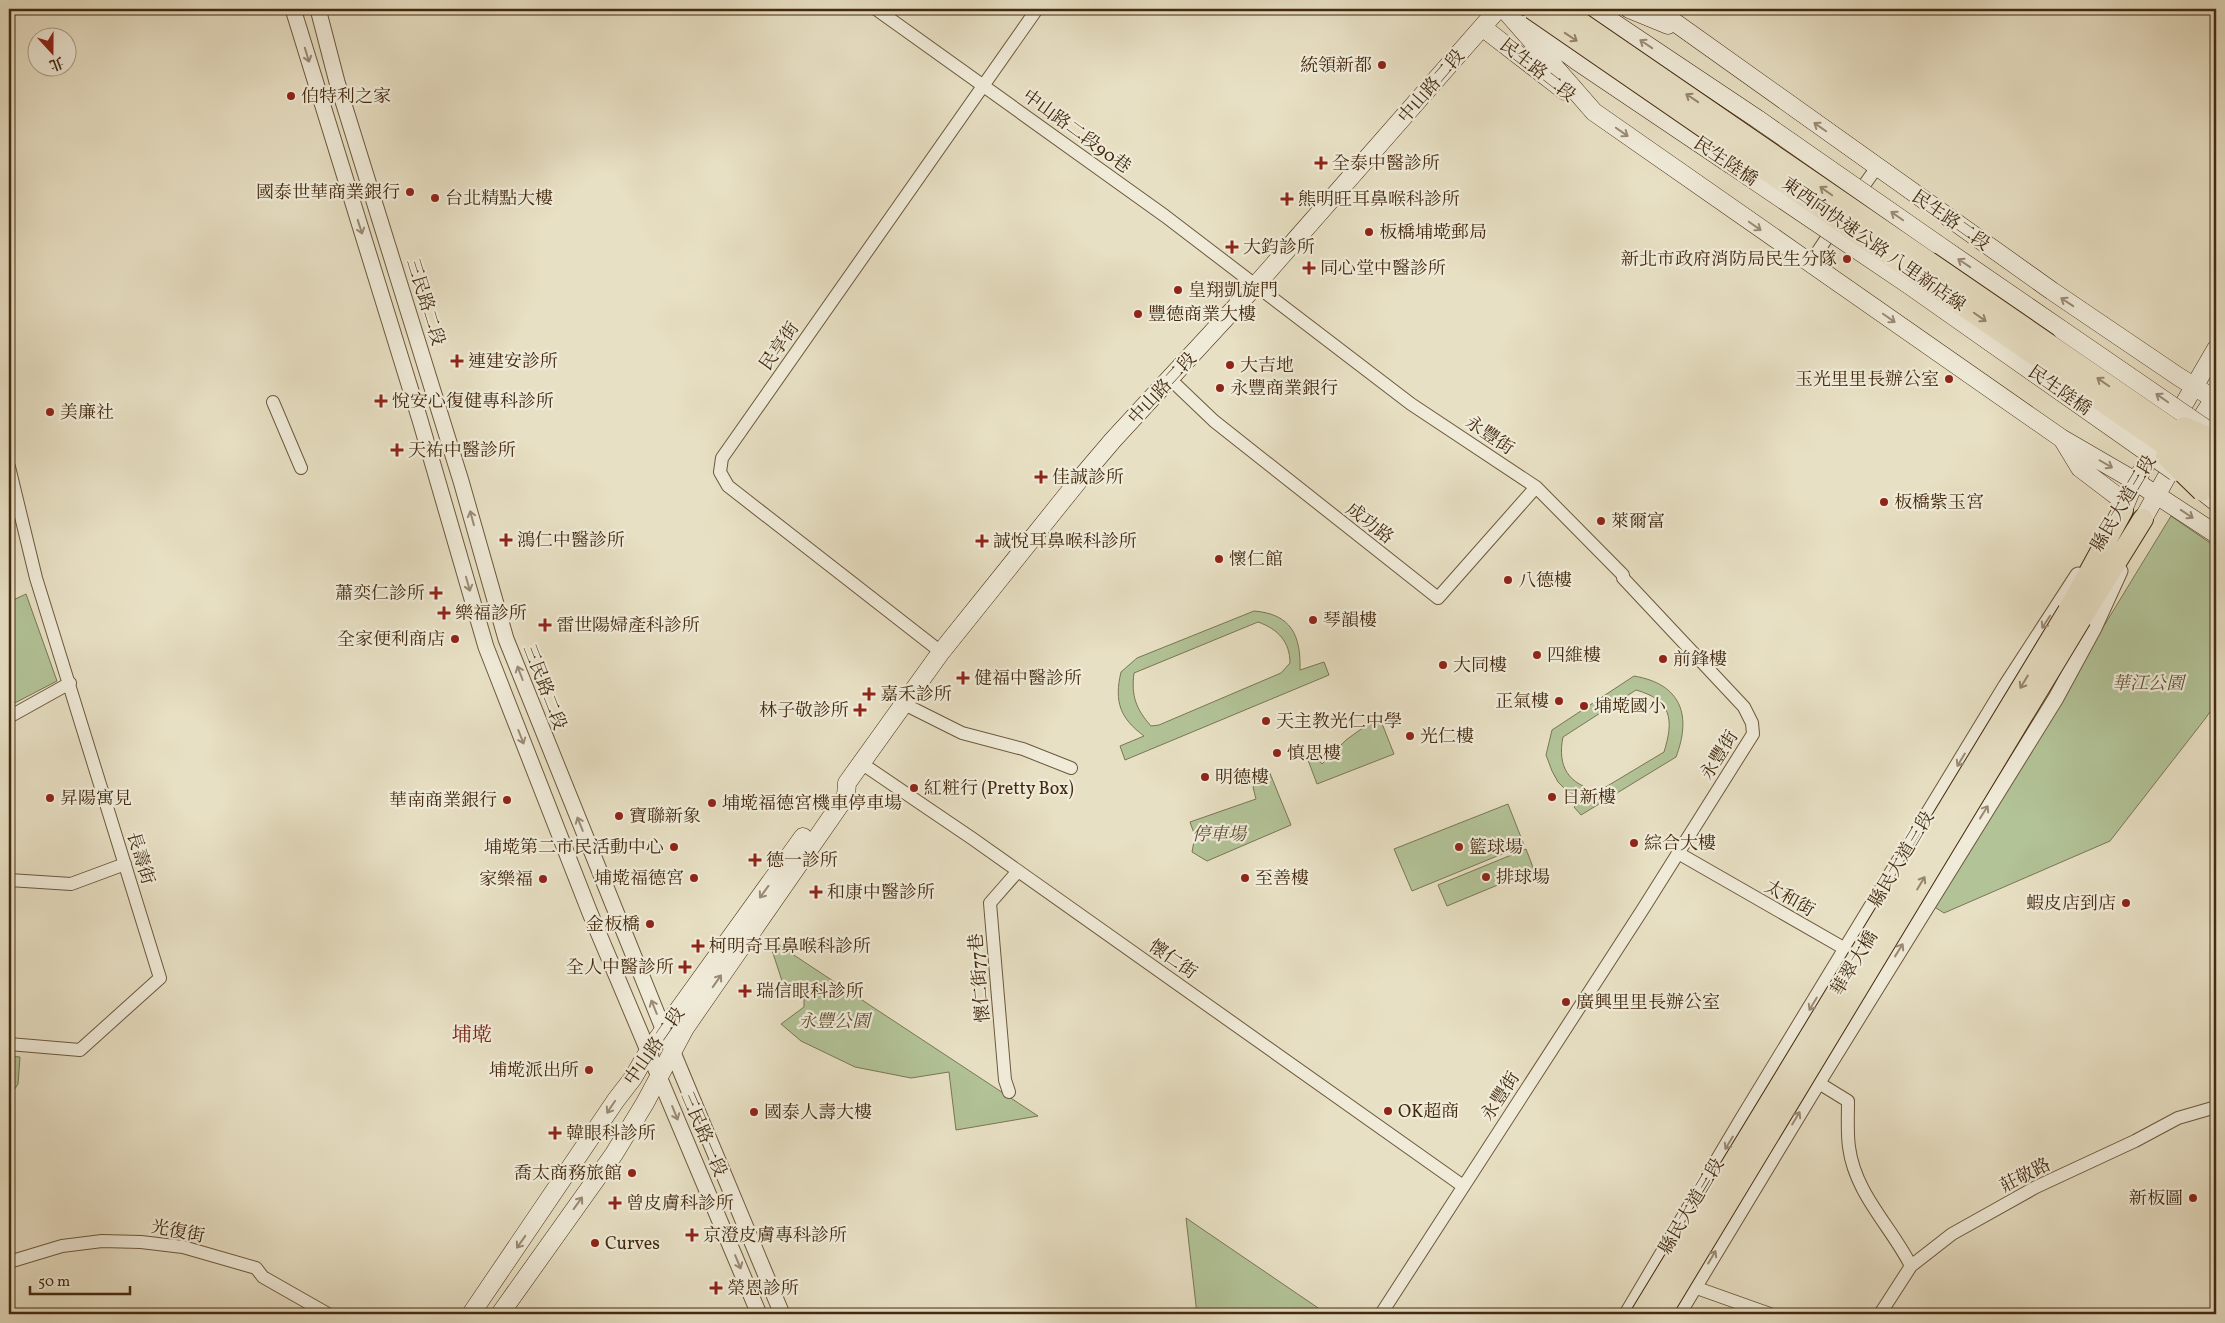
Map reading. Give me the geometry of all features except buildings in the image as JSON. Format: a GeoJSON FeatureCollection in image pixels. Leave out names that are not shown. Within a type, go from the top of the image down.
{"type":"FeatureCollection","features":[{"type":"Feature","properties":{"kind":"highway","name":"東西向快速公路 八里新店線"},"geometry":{"type":"LineString","coordinates":[[1532,9],[2135,414],[2216,460]]}},
{"type":"Feature","properties":{"kind":"highway","name":"東西向快速公路 八里新店線"},"geometry":{"type":"LineString","coordinates":[[1561,9],[2135,414],[2211,491]]}},
{"type":"Feature","properties":{"kind":"highway"},"geometry":{"type":"LineString","coordinates":[[2135,414],[2216,441]]}},
{"type":"Feature","properties":{"kind":"highway"},"geometry":{"type":"LineString","coordinates":[[2075,615],[2125,507]]}},
{"type":"Feature","properties":{"kind":"highway"},"geometry":{"type":"LineString","coordinates":[[2075,615],[2143,519]]}},
{"type":"Feature","properties":{"kind":"highway","name":"華翠大橋"},"geometry":{"type":"LineString","coordinates":[[1641,1314],[2075,615]]}},
{"type":"Feature","properties":{"kind":"highway","name":"華翠大橋"},"geometry":{"type":"LineString","coordinates":[[1661,1314],[2075,615]]}},
{"type":"Feature","properties":{"kind":"main road","name":"中山路二段"},"geometry":{"type":"LineString","coordinates":[[471,1314],[616,1100],[633,1078],[648,1052],[836,790],[846,784],[902,703],[941,652],[1074,487],[1256,285],[1498,9]]}},
{"type":"Feature","properties":{"kind":"main road","name":"民生路二段"},"geometry":{"type":"LineString","coordinates":[[1505,9],[1594,112]]}},
{"type":"Feature","properties":{"kind":"main road","name":"民生陸橋"},"geometry":{"type":"LineString","coordinates":[[1505,9],[1577,61],[2211,491]]}},
{"type":"Feature","properties":{"kind":"main road"},"geometry":{"type":"LineString","coordinates":[[1593,9],[1759,120],[2216,436]]}},
{"type":"Feature","properties":{"kind":"main road","name":"民生路二段"},"geometry":{"type":"LineString","coordinates":[[1629,9],[1689,34]]}},
{"type":"Feature","properties":{"kind":"main road","name":"民生路二段"},"geometry":{"type":"LineString","coordinates":[[1656,9],[2052,291],[2179,378],[2216,398]]}},
{"type":"Feature","properties":{"kind":"main road","name":"民生路二段"},"geometry":{"type":"LineString","coordinates":[[1482,27],[1594,112],[2061,438],[2135,481],[2216,534]]}},
{"type":"Feature","properties":{"kind":"main road","name":"縣民大道三段"},"geometry":{"type":"LineString","coordinates":[[2125,507],[2135,481],[2166,435],[2216,349]]}},
{"type":"Feature","properties":{"kind":"main road","name":"縣民大道三段"},"geometry":{"type":"LineString","coordinates":[[2143,519],[2184,446],[2216,398]]}},
{"type":"Feature","properties":{"kind":"main road","name":"民生路二段"},"geometry":{"type":"LineString","coordinates":[[2061,438],[2080,468],[2125,507]]}},
{"type":"Feature","properties":{"kind":"main road","name":"中山路二段"},"geometry":{"type":"LineString","coordinates":[[500,1314],[614,1154],[685,1028],[846,796],[846,784]]}},
{"type":"Feature","properties":{"kind":"street"},"geometry":{"type":"LineString","coordinates":[[293,9],[420,420],[486,647],[590,913],[648,1052]]}},
{"type":"Feature","properties":{"kind":"street","name":"三民路二段"},"geometry":{"type":"LineString","coordinates":[[318,9],[337,82],[461,481],[506,639],[672,1052]]}},
{"type":"Feature","properties":{"kind":"street","name":"中山路二段90巷"},"geometry":{"type":"LineString","coordinates":[[876,9],[1165,216],[1256,285]]}},
{"type":"Feature","properties":{"kind":"street","name":"民享街"},"geometry":{"type":"LineString","coordinates":[[941,652],[728,486],[720,472],[722,458],[1037,9]]}},
{"type":"Feature","properties":{"kind":"street"},"geometry":{"type":"LineString","coordinates":[[1810,263],[1877,167]]}},
{"type":"Feature","properties":{"kind":"street","name":"永豐街"},"geometry":{"type":"LineString","coordinates":[[1256,285],[1411,404],[1536,487],[1623,575],[1623,578],[1744,707],[1752,723],[1753,734],[1381,1314]]}},
{"type":"Feature","properties":{"kind":"street","name":"成功路"},"geometry":{"type":"LineString","coordinates":[[1170,379],[1214,421],[1438,598],[1536,487]]}},
{"type":"Feature","properties":{"kind":"street"},"geometry":{"type":"LineString","coordinates":[[273,402],[301,468]]}},
{"type":"Feature","properties":{"kind":"street","name":"長壽街"},"geometry":{"type":"LineString","coordinates":[[9,467],[36,578],[160,978],[80,1050],[9,1044]]}},
{"type":"Feature","properties":{"kind":"street","name":"縣民大道三段"},"geometry":{"type":"LineString","coordinates":[[1627,1314],[2006,686],[2125,507]]}},
{"type":"Feature","properties":{"kind":"street","name":"縣民大道三段"},"geometry":{"type":"LineString","coordinates":[[1678,1314],[1885,973],[2056,698],[2094,628],[2143,519]]}},
{"type":"Feature","properties":{"kind":"street"},"geometry":{"type":"LineString","coordinates":[[9,717],[70,683]]}},
{"type":"Feature","properties":{"kind":"street"},"geometry":{"type":"LineString","coordinates":[[902,703],[962,732],[1023,749],[1071,768]]}},
{"type":"Feature","properties":{"kind":"street","name":"懷仁街"},"geometry":{"type":"LineString","coordinates":[[861,762],[1463,1186]]}},
{"type":"Feature","properties":{"kind":"street","name":"太和街"},"geometry":{"type":"LineString","coordinates":[[1678,853],[1885,973]]}},
{"type":"Feature","properties":{"kind":"street"},"geometry":{"type":"LineString","coordinates":[[9,880],[71,884],[125,864]]}},
{"type":"Feature","properties":{"kind":"street","name":"懷仁街77巷"},"geometry":{"type":"LineString","coordinates":[[1009,1092],[1005,1080],[990,903],[1018,871]]}},
{"type":"Feature","properties":{"kind":"street","name":"三民路一段"},"geometry":{"type":"LineString","coordinates":[[648,1052],[759,1314]]}},
{"type":"Feature","properties":{"kind":"street","name":"三民路一段"},"geometry":{"type":"LineString","coordinates":[[672,1052],[782,1314]]}},
{"type":"Feature","properties":{"kind":"street"},"geometry":{"type":"LineString","coordinates":[[1779,1060],[1819,1082],[1848,1101],[1849,1147],[1858,1180],[1876,1214],[1903,1250],[1911,1266]]}},
{"type":"Feature","properties":{"kind":"street","name":"莊敬路"},"geometry":{"type":"LineString","coordinates":[[1880,1314],[1911,1266],[1952,1234],[2036,1187],[2135,1141],[2178,1118],[2216,1107]]}},
{"type":"Feature","properties":{"kind":"street","name":"光復街"},"geometry":{"type":"LineString","coordinates":[[9,1262],[62,1246],[102,1241],[141,1242],[183,1247],[256,1268],[263,1277],[328,1314]]}},
{"type":"Feature","properties":{"kind":"street"},"geometry":{"type":"LineString","coordinates":[[1694,1288],[1770,1314]]}},
{"type":"Feature","properties":{"kind":"green space","name":"華江公園"},"geometry":{"type":"Polygon","coordinates":[[[2171,516],[2216,547],[2216,703],[2110,841],[1944,913],[1933,906],[2171,516]]]}},
{"type":"Feature","properties":{"kind":"green space"},"geometry":{"type":"Polygon","coordinates":[[[26,594],[57,681],[9,706],[9,602],[26,594]]]}},
{"type":"Feature","properties":{"kind":"green space"},"geometry":{"type":"Polygon","coordinates":[[[1254,611],[1277,617],[1291,628],[1298,646],[1300,670],[1324,662],[1329,675],[1125,760],[1120,746],[1144,736],[1124,716],[1118,692],[1121,672],[1137,658],[1254,611]],[[1258,622],[1134,673],[1133,689],[1136,702],[1151,726],[1159,725],[1281,673],[1290,663],[1288,649],[1282,637],[1258,622]]]}},
{"type":"Feature","properties":{"kind":"green space"},"geometry":{"type":"Polygon","coordinates":[[[1634,676],[1663,686],[1672,694],[1679,704],[1683,728],[1676,757],[1581,815],[1574,807],[1585,799],[1567,791],[1558,782],[1546,755],[1552,730],[1634,676]],[[1636,690],[1563,737],[1562,757],[1567,773],[1572,779],[1588,788],[1599,791],[1664,752],[1669,730],[1667,713],[1657,699],[1636,690]]]}},
{"type":"Feature","properties":{"kind":"green space"},"geometry":{"type":"Polygon","coordinates":[[[1379,716],[1394,754],[1317,784],[1308,760],[1315,756],[1322,764],[1346,740],[1379,716]]]}},
{"type":"Feature","properties":{"kind":"green space","name":"停車場"},"geometry":{"type":"Polygon","coordinates":[[[1269,771],[1291,825],[1207,861],[1192,852],[1195,836],[1190,822],[1256,799],[1253,787],[1269,771]]]}},
{"type":"Feature","properties":{"kind":"green space","name":"籃球場"},"geometry":{"type":"Polygon","coordinates":[[[1508,804],[1524,845],[1412,891],[1394,849],[1508,804]]]}},
{"type":"Feature","properties":{"kind":"green space","name":"排球場"},"geometry":{"type":"Polygon","coordinates":[[[1526,849],[1534,870],[1447,906],[1438,885],[1526,849]]]}},
{"type":"Feature","properties":{"kind":"green space","name":"永豐公園"},"geometry":{"type":"Polygon","coordinates":[[[768,938],[1038,1116],[956,1130],[949,1072],[911,1078],[855,1067],[801,1041],[781,1024],[804,1007],[804,984],[785,990],[768,938]]]}},
{"type":"Feature","properties":{"kind":"green space"},"geometry":{"type":"Polygon","coordinates":[[[9,1056],[20,1057],[18,1084],[9,1098],[9,1056]]]}},
{"type":"Feature","properties":{"kind":"green space"},"geometry":{"type":"Polygon","coordinates":[[[1186,1218],[1327,1314],[1197,1314],[1186,1218]]]}},
{"type":"Feature","properties":{"kind":"place","name":"統領新都"},"geometry":{"type":"Point","coordinates":[1382,65]}},
{"type":"Feature","properties":{"kind":"place","name":"伯特利之家"},"geometry":{"type":"Point","coordinates":[291,96]}},
{"type":"Feature","properties":{"kind":"place","name":"全泰中醫診所"},"geometry":{"type":"Point","coordinates":[1321,163]}},
{"type":"Feature","properties":{"kind":"place","name":"國泰世華商業銀行"},"geometry":{"type":"Point","coordinates":[410,192]}},
{"type":"Feature","properties":{"kind":"place","name":"台北精點大樓"},"geometry":{"type":"Point","coordinates":[435,198]}},
{"type":"Feature","properties":{"kind":"place","name":"熊明旺耳鼻喉科診所"},"geometry":{"type":"Point","coordinates":[1287,199]}},
{"type":"Feature","properties":{"kind":"place","name":"板橋埔墘郵局"},"geometry":{"type":"Point","coordinates":[1369,232]}},
{"type":"Feature","properties":{"kind":"place","name":"大鈞診所"},"geometry":{"type":"Point","coordinates":[1232,247]}},
{"type":"Feature","properties":{"kind":"place","name":"新北市政府消防局民生分隊"},"geometry":{"type":"Point","coordinates":[1847,259]}},
{"type":"Feature","properties":{"kind":"place","name":"同心堂中醫診所"},"geometry":{"type":"Point","coordinates":[1309,268]}},
{"type":"Feature","properties":{"kind":"place","name":"皇翔凱旋門"},"geometry":{"type":"Point","coordinates":[1178,290]}},
{"type":"Feature","properties":{"kind":"place","name":"豐德商業大樓"},"geometry":{"type":"Point","coordinates":[1138,314]}},
{"type":"Feature","properties":{"kind":"place","name":"連建安診所"},"geometry":{"type":"Point","coordinates":[457,361]}},
{"type":"Feature","properties":{"kind":"place","name":"大吉地"},"geometry":{"type":"Point","coordinates":[1230,365]}},
{"type":"Feature","properties":{"kind":"place","name":"玉光里里長辦公室"},"geometry":{"type":"Point","coordinates":[1949,379]}},
{"type":"Feature","properties":{"kind":"place","name":"永豐商業銀行"},"geometry":{"type":"Point","coordinates":[1220,388]}},
{"type":"Feature","properties":{"kind":"place","name":"悅安心復健專科診所"},"geometry":{"type":"Point","coordinates":[381,401]}},
{"type":"Feature","properties":{"kind":"place","name":"美廉社"},"geometry":{"type":"Point","coordinates":[50,412]}},
{"type":"Feature","properties":{"kind":"place","name":"天祐中醫診所"},"geometry":{"type":"Point","coordinates":[397,450]}},
{"type":"Feature","properties":{"kind":"place","name":"佳誠診所"},"geometry":{"type":"Point","coordinates":[1041,477]}},
{"type":"Feature","properties":{"kind":"place","name":"板橋紫玉宮"},"geometry":{"type":"Point","coordinates":[1884,502]}},
{"type":"Feature","properties":{"kind":"place","name":"萊爾富"},"geometry":{"type":"Point","coordinates":[1601,521]}},
{"type":"Feature","properties":{"kind":"place","name":"鴻仁中醫診所"},"geometry":{"type":"Point","coordinates":[506,540]}},
{"type":"Feature","properties":{"kind":"place","name":"誠悅耳鼻喉科診所"},"geometry":{"type":"Point","coordinates":[982,541]}},
{"type":"Feature","properties":{"kind":"place","name":"懷仁館"},"geometry":{"type":"Point","coordinates":[1219,559]}},
{"type":"Feature","properties":{"kind":"place","name":"八德樓"},"geometry":{"type":"Point","coordinates":[1508,580]}},
{"type":"Feature","properties":{"kind":"place","name":"蕭奕仁診所"},"geometry":{"type":"Point","coordinates":[436,593]}},
{"type":"Feature","properties":{"kind":"place","name":"樂福診所"},"geometry":{"type":"Point","coordinates":[444,613]}},
{"type":"Feature","properties":{"kind":"place","name":"琴韻樓"},"geometry":{"type":"Point","coordinates":[1313,620]}},
{"type":"Feature","properties":{"kind":"place","name":"雷世陽婦產科診所"},"geometry":{"type":"Point","coordinates":[545,625]}},
{"type":"Feature","properties":{"kind":"place","name":"全家便利商店"},"geometry":{"type":"Point","coordinates":[455,639]}},
{"type":"Feature","properties":{"kind":"place","name":"四維樓"},"geometry":{"type":"Point","coordinates":[1537,655]}},
{"type":"Feature","properties":{"kind":"place","name":"前鋒樓"},"geometry":{"type":"Point","coordinates":[1663,659]}},
{"type":"Feature","properties":{"kind":"place","name":"大同樓"},"geometry":{"type":"Point","coordinates":[1443,665]}},
{"type":"Feature","properties":{"kind":"place","name":"健福中醫診所"},"geometry":{"type":"Point","coordinates":[963,678]}},
{"type":"Feature","properties":{"kind":"place","name":"嘉禾診所"},"geometry":{"type":"Point","coordinates":[869,694]}},
{"type":"Feature","properties":{"kind":"place","name":"正氣樓"},"geometry":{"type":"Point","coordinates":[1559,701]}},
{"type":"Feature","properties":{"kind":"place","name":"埔墘國小"},"geometry":{"type":"Point","coordinates":[1584,706]}},
{"type":"Feature","properties":{"kind":"place","name":"林子敬診所"},"geometry":{"type":"Point","coordinates":[860,710]}},
{"type":"Feature","properties":{"kind":"place","name":"天主教光仁中學"},"geometry":{"type":"Point","coordinates":[1266,721]}},
{"type":"Feature","properties":{"kind":"place","name":"光仁樓"},"geometry":{"type":"Point","coordinates":[1410,736]}},
{"type":"Feature","properties":{"kind":"place","name":"慎思樓"},"geometry":{"type":"Point","coordinates":[1277,753]}},
{"type":"Feature","properties":{"kind":"place","name":"明德樓"},"geometry":{"type":"Point","coordinates":[1205,777]}},
{"type":"Feature","properties":{"kind":"place","name":"紅粧行 (Pretty Box)"},"geometry":{"type":"Point","coordinates":[914,788]}},
{"type":"Feature","properties":{"kind":"place","name":"日新樓"},"geometry":{"type":"Point","coordinates":[1552,797]}},
{"type":"Feature","properties":{"kind":"place","name":"昇陽寓見"},"geometry":{"type":"Point","coordinates":[50,798]}},
{"type":"Feature","properties":{"kind":"place","name":"華南商業銀行"},"geometry":{"type":"Point","coordinates":[507,800]}},
{"type":"Feature","properties":{"kind":"place","name":"埔墘福德宮機車停車場"},"geometry":{"type":"Point","coordinates":[712,803]}},
{"type":"Feature","properties":{"kind":"place","name":"寶聯新象"},"geometry":{"type":"Point","coordinates":[619,816]}},
{"type":"Feature","properties":{"kind":"place","name":"綜合大樓"},"geometry":{"type":"Point","coordinates":[1634,843]}},
{"type":"Feature","properties":{"kind":"place","name":"埔墘第二市民活動中心"},"geometry":{"type":"Point","coordinates":[674,847]}},
{"type":"Feature","properties":{"kind":"place","name":"籃球場"},"geometry":{"type":"Point","coordinates":[1459,847]}},
{"type":"Feature","properties":{"kind":"place","name":"德一診所"},"geometry":{"type":"Point","coordinates":[755,860]}},
{"type":"Feature","properties":{"kind":"place","name":"排球場"},"geometry":{"type":"Point","coordinates":[1486,877]}},
{"type":"Feature","properties":{"kind":"place","name":"埔墘福德宮"},"geometry":{"type":"Point","coordinates":[694,878]}},
{"type":"Feature","properties":{"kind":"place","name":"至善樓"},"geometry":{"type":"Point","coordinates":[1245,878]}},
{"type":"Feature","properties":{"kind":"place","name":"家樂福"},"geometry":{"type":"Point","coordinates":[543,879]}},
{"type":"Feature","properties":{"kind":"place","name":"和康中醫診所"},"geometry":{"type":"Point","coordinates":[816,892]}},
{"type":"Feature","properties":{"kind":"place","name":"蝦皮店到店"},"geometry":{"type":"Point","coordinates":[2126,903]}},
{"type":"Feature","properties":{"kind":"place","name":"金板橋"},"geometry":{"type":"Point","coordinates":[650,924]}},
{"type":"Feature","properties":{"kind":"place","name":"柯明奇耳鼻喉科診所"},"geometry":{"type":"Point","coordinates":[698,946]}},
{"type":"Feature","properties":{"kind":"place","name":"全人中醫診所"},"geometry":{"type":"Point","coordinates":[685,967]}},
{"type":"Feature","properties":{"kind":"place","name":"瑞信眼科診所"},"geometry":{"type":"Point","coordinates":[745,991]}},
{"type":"Feature","properties":{"kind":"place","name":"廣興里里長辦公室"},"geometry":{"type":"Point","coordinates":[1566,1002]}},
{"type":"Feature","properties":{"kind":"place","name":"埔墘派出所"},"geometry":{"type":"Point","coordinates":[589,1070]}},
{"type":"Feature","properties":{"kind":"place","name":"OK超商"},"geometry":{"type":"Point","coordinates":[1388,1111]}},
{"type":"Feature","properties":{"kind":"place","name":"國泰人壽大樓"},"geometry":{"type":"Point","coordinates":[754,1112]}},
{"type":"Feature","properties":{"kind":"place","name":"韓眼科診所"},"geometry":{"type":"Point","coordinates":[555,1133]}},
{"type":"Feature","properties":{"kind":"place","name":"喬太商務旅館"},"geometry":{"type":"Point","coordinates":[632,1173]}},
{"type":"Feature","properties":{"kind":"place","name":"新板圖"},"geometry":{"type":"Point","coordinates":[2193,1198]}},
{"type":"Feature","properties":{"kind":"place","name":"曾皮膚科診所"},"geometry":{"type":"Point","coordinates":[615,1203]}},
{"type":"Feature","properties":{"kind":"place","name":"京澄皮膚專科診所"},"geometry":{"type":"Point","coordinates":[692,1235]}},
{"type":"Feature","properties":{"kind":"place","name":"Curves"},"geometry":{"type":"Point","coordinates":[595,1243]}},
{"type":"Feature","properties":{"kind":"place","name":"榮恩診所"},"geometry":{"type":"Point","coordinates":[716,1288]}},
{"type":"Feature","properties":{"kind":"district","name":"埔墘"},"geometry":{"type":"Point","coordinates":[472,1034]}}]}
